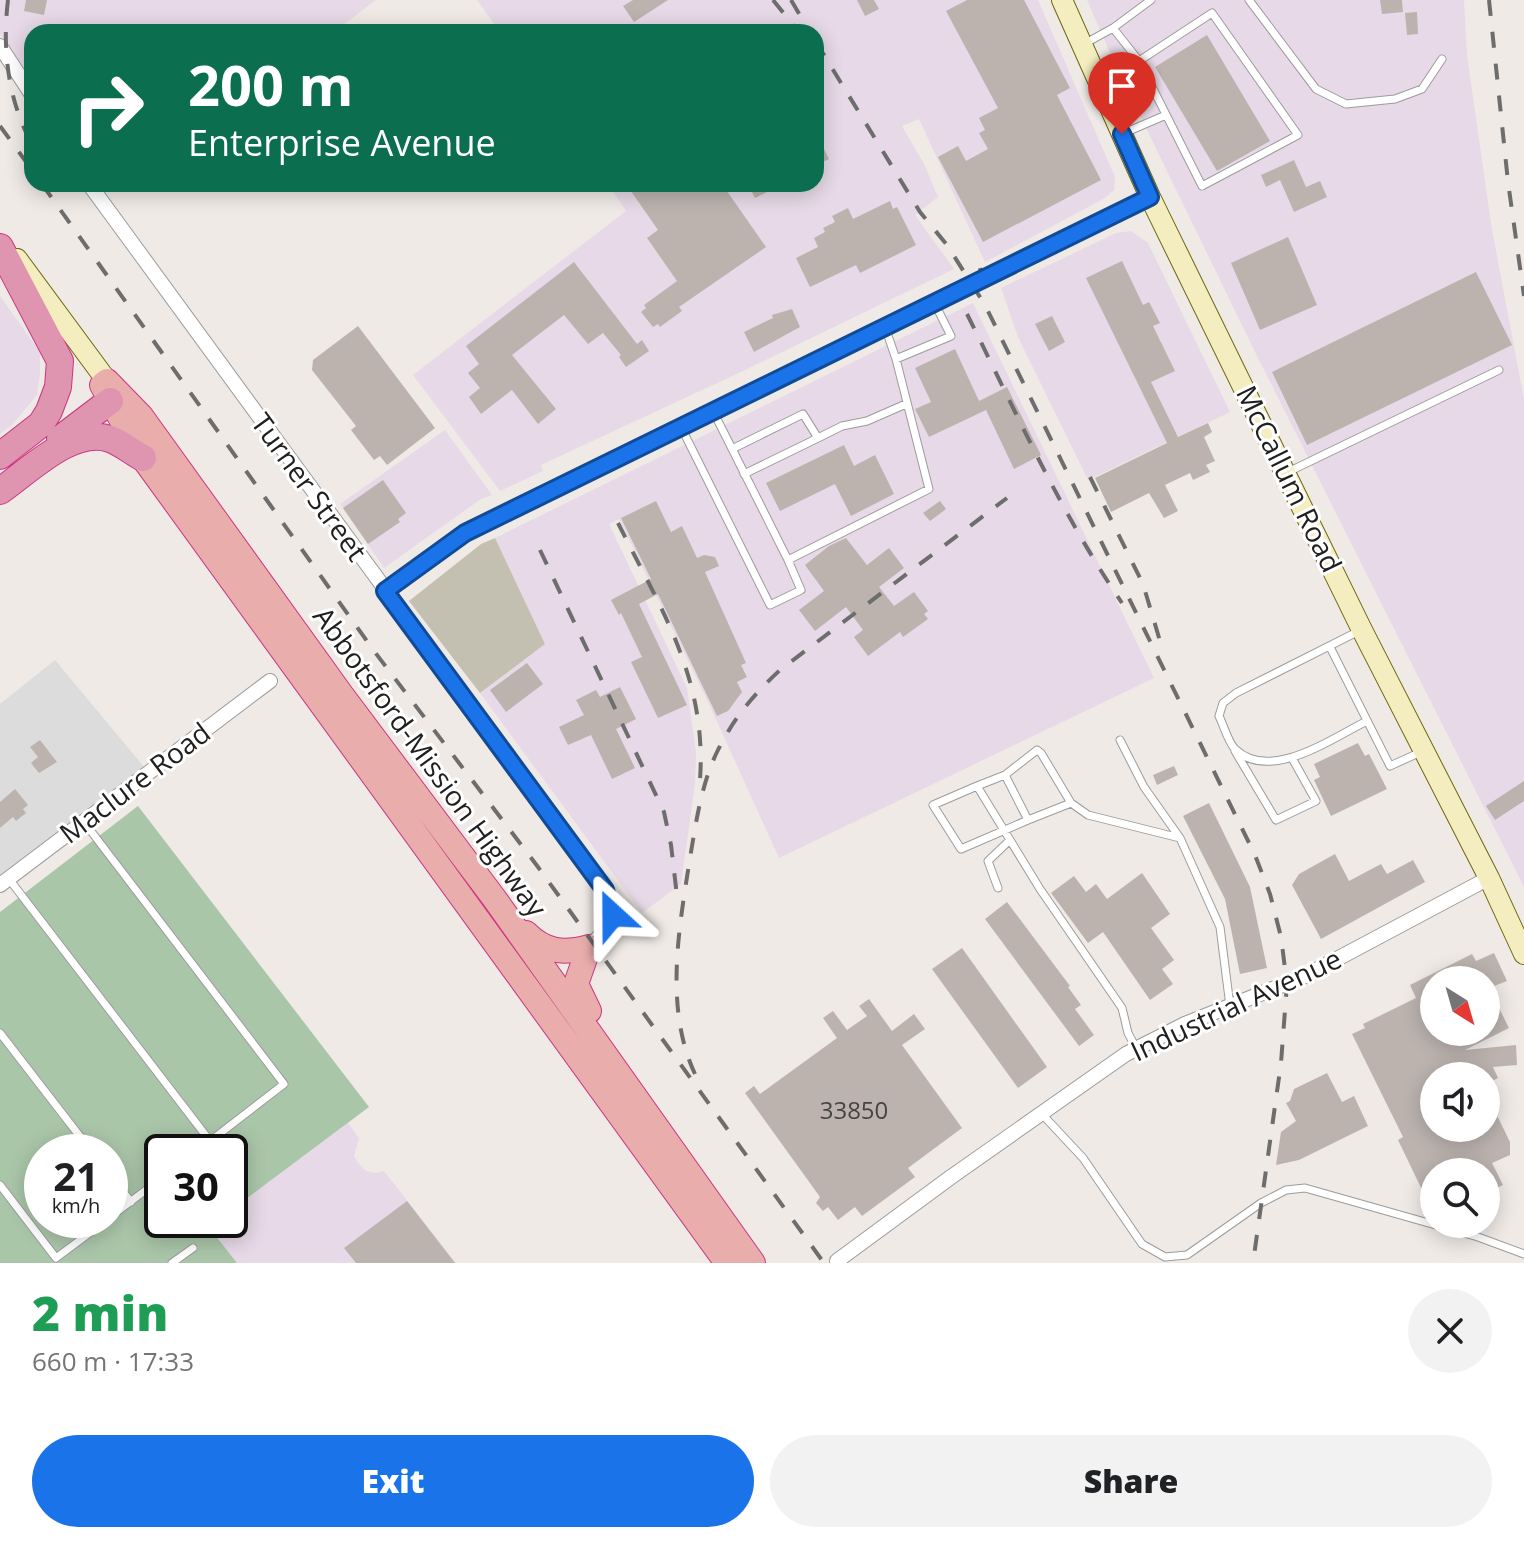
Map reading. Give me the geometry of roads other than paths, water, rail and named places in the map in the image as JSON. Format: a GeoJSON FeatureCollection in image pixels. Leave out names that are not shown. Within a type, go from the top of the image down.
{"type":"FeatureCollection","features":[{"type":"Feature","properties":{"kind":"highway"},"geometry":{"type":"LineString","coordinates":[[0,247],[60,361],[58,387],[49,411],[41,424],[0,459]]}},
{"type":"Feature","properties":{"kind":"highway","name":"Abbotsford-Mission Highway"},"geometry":{"type":"LineString","coordinates":[[106,385],[143,458],[710,1221],[753,1263]]}},
{"type":"Feature","properties":{"kind":"highway","name":"Abbotsford-Mission Highway"},"geometry":{"type":"LineString","coordinates":[[106,385],[141,416],[341,694],[494,898],[710,1221],[727,1263]]}},
{"type":"Feature","properties":{"kind":"highway"},"geometry":{"type":"LineString","coordinates":[[0,459],[106,385]]}},
{"type":"Feature","properties":{"kind":"highway"},"geometry":{"type":"LineString","coordinates":[[0,485],[106,385]]}},
{"type":"Feature","properties":{"kind":"highway"},"geometry":{"type":"LineString","coordinates":[[0,491],[64,445],[86,436],[110,439],[143,458]]}},
{"type":"Feature","properties":{"kind":"highway"},"geometry":{"type":"LineString","coordinates":[[494,898],[540,946],[557,952],[589,947],[576,984],[579,995],[713,1191],[710,1221],[712,1263]]}},
{"type":"Feature","properties":{"kind":"main road","name":"McCallum Road"},"geometry":{"type":"LineString","coordinates":[[1062,0],[1150,197],[1524,954]]}},
{"type":"Feature","properties":{"kind":"main road"},"geometry":{"type":"LineString","coordinates":[[0,235],[106,385]]}},
{"type":"Feature","properties":{"kind":"street"},"geometry":{"type":"LineString","coordinates":[[0,46],[24,83]]}},
{"type":"Feature","properties":{"kind":"street","name":"Turner Street"},"geometry":{"type":"LineString","coordinates":[[95,192],[605,890],[613,915],[607,929],[589,947]]}},
{"type":"Feature","properties":{"kind":"street"},"geometry":{"type":"LineString","coordinates":[[385,591],[465,533],[1150,197]]}},
{"type":"Feature","properties":{"kind":"street","name":"Maclure Road"},"geometry":{"type":"LineString","coordinates":[[4,882],[270,681]]}},
{"type":"Feature","properties":{"kind":"street","name":"Industrial Avenue"},"geometry":{"type":"LineString","coordinates":[[837,1261],[1136,1048],[1185,1024],[1305,976],[1489,878]]}},
{"type":"Feature","properties":{"kind":"lane"},"geometry":{"type":"LineString","coordinates":[[1082,45],[1113,28],[1151,0]]}},
{"type":"Feature","properties":{"kind":"lane"},"geometry":{"type":"LineString","coordinates":[[1249,0],[1316,89],[1346,104],[1395,99],[1422,89],[1442,59]]}},
{"type":"Feature","properties":{"kind":"lane"},"geometry":{"type":"LineString","coordinates":[[1113,28],[1139,61],[1202,186],[1298,135],[1212,13],[1139,61]]}},
{"type":"Feature","properties":{"kind":"lane"},"geometry":{"type":"LineString","coordinates":[[1122,134],[1166,115]]}},
{"type":"Feature","properties":{"kind":"lane"},"geometry":{"type":"LineString","coordinates":[[896,359],[951,336],[934,302]]}},
{"type":"Feature","properties":{"kind":"lane"},"geometry":{"type":"LineString","coordinates":[[788,560],[929,489],[885,327]]}},
{"type":"Feature","properties":{"kind":"lane"},"geometry":{"type":"LineString","coordinates":[[1286,473],[1499,370]]}},
{"type":"Feature","properties":{"kind":"lane"},"geometry":{"type":"LineString","coordinates":[[744,474],[842,426],[867,421],[906,404]]}},
{"type":"Feature","properties":{"kind":"lane"},"geometry":{"type":"LineString","coordinates":[[681,427],[770,605],[801,590],[713,411]]}},
{"type":"Feature","properties":{"kind":"lane"},"geometry":{"type":"LineString","coordinates":[[732,449],[803,414],[818,438]]}},
{"type":"Feature","properties":{"kind":"lane"},"geometry":{"type":"LineString","coordinates":[[1292,758],[1316,801],[1276,820],[1219,716],[1223,703],[1236,693],[1362,630]]}},
{"type":"Feature","properties":{"kind":"lane"},"geometry":{"type":"LineString","coordinates":[[1330,647],[1390,766],[1424,751]]}},
{"type":"Feature","properties":{"kind":"lane"},"geometry":{"type":"LineString","coordinates":[[1234,748],[1254,761],[1285,762],[1367,721]]}},
{"type":"Feature","properties":{"kind":"lane"},"geometry":{"type":"LineString","coordinates":[[1120,740],[1144,787],[1180,838],[1220,927],[1230,1006]]}},
{"type":"Feature","properties":{"kind":"lane"},"geometry":{"type":"LineString","coordinates":[[1071,803],[961,849],[933,805],[1005,775],[1037,750],[1071,803],[1088,815],[1180,838]]}},
{"type":"Feature","properties":{"kind":"lane"},"geometry":{"type":"LineString","coordinates":[[1005,775],[1028,820]]}},
{"type":"Feature","properties":{"kind":"lane"},"geometry":{"type":"LineString","coordinates":[[977,786],[1040,889],[1122,1008],[1128,1033],[1136,1048]]}},
{"type":"Feature","properties":{"kind":"lane"},"geometry":{"type":"LineString","coordinates":[[84,822],[284,1084],[219,1134]]}},
{"type":"Feature","properties":{"kind":"lane"},"geometry":{"type":"LineString","coordinates":[[998,888],[988,861],[1010,840]]}},
{"type":"Feature","properties":{"kind":"lane"},"geometry":{"type":"LineString","coordinates":[[4,882],[204,1134]]}},
{"type":"Feature","properties":{"kind":"lane"},"geometry":{"type":"LineString","coordinates":[[0,1033],[78,1134]]}},
{"type":"Feature","properties":{"kind":"lane"},"geometry":{"type":"LineString","coordinates":[[1041,1113],[1083,1158],[1142,1244],[1165,1257],[1187,1255],[1261,1203],[1286,1190],[1305,1188],[1478,1237],[1524,1254]]}},
{"type":"Feature","properties":{"kind":"lane"},"geometry":{"type":"LineString","coordinates":[[0,1185],[24,1216]]}},
{"type":"Feature","properties":{"kind":"lane"},"geometry":{"type":"LineString","coordinates":[[128,1204],[144,1192]]}},
{"type":"Feature","properties":{"kind":"lane"},"geometry":{"type":"LineString","coordinates":[[128,1198],[131,1202]]}},
{"type":"Feature","properties":{"kind":"lane"},"geometry":{"type":"LineString","coordinates":[[41,1238],[56,1258],[83,1238]]}},
{"type":"Feature","properties":{"kind":"lane"},"geometry":{"type":"LineString","coordinates":[[172,1263],[193,1248]]}},
{"type":"Feature","properties":{"kind":"railway"},"geometry":{"type":"LineString","coordinates":[[8,0],[6,37],[9,74],[24,127]]}},
{"type":"Feature","properties":{"kind":"railway"},"geometry":{"type":"LineString","coordinates":[[773,0],[792,24]]}},
{"type":"Feature","properties":{"kind":"railway"},"geometry":{"type":"LineString","coordinates":[[791,0],[805,24]]}},
{"type":"Feature","properties":{"kind":"railway"},"geometry":{"type":"LineString","coordinates":[[1489,0],[1508,182],[1524,296]]}},
{"type":"Feature","properties":{"kind":"railway"},"geometry":{"type":"LineString","coordinates":[[824,55],[920,212],[947,245],[985,305],[1255,855],[1270,894],[1281,937],[1287,984],[1281,1063],[1253,1263]]}},
{"type":"Feature","properties":{"kind":"railway"},"geometry":{"type":"LineString","coordinates":[[0,126],[24,159]]}},
{"type":"Feature","properties":{"kind":"railway"},"geometry":{"type":"LineString","coordinates":[[48,192],[374,651],[538,867],[824,1263]]}},
{"type":"Feature","properties":{"kind":"railway"},"geometry":{"type":"LineString","coordinates":[[980,268],[988,299]]}},
{"type":"Feature","properties":{"kind":"railway"},"geometry":{"type":"LineString","coordinates":[[967,314],[1059,497],[1122,603]]}},
{"type":"Feature","properties":{"kind":"railway"},"geometry":{"type":"LineString","coordinates":[[1090,477],[1143,584],[1163,651]]}},
{"type":"Feature","properties":{"kind":"railway"},"geometry":{"type":"LineString","coordinates":[[695,1074],[685,1049],[680,1022],[677,995],[679,940],[700,804],[711,765],[723,740],[744,708],[780,670],[1007,498]]}},
{"type":"Feature","properties":{"kind":"railway"},"geometry":{"type":"LineString","coordinates":[[618,523],[665,616],[689,678],[700,744],[700,780]]}},
{"type":"Feature","properties":{"kind":"railway"},"geometry":{"type":"LineString","coordinates":[[540,550],[664,812],[677,896]]}}]}
